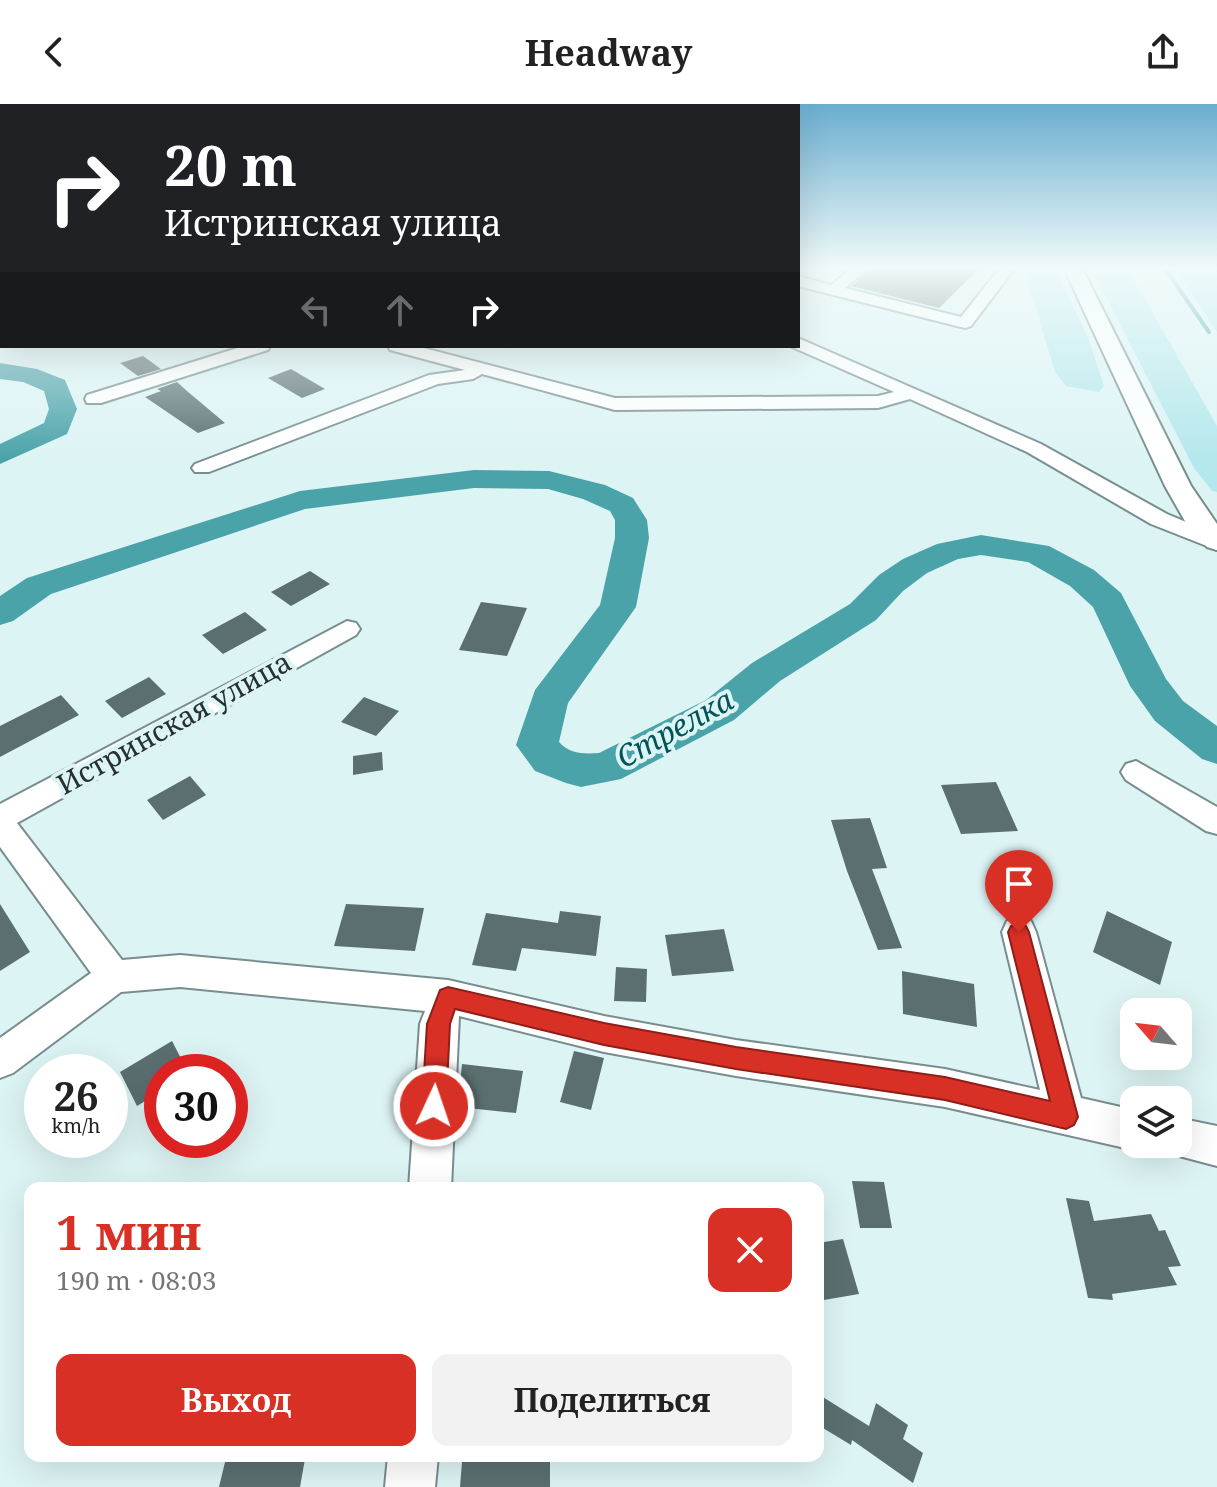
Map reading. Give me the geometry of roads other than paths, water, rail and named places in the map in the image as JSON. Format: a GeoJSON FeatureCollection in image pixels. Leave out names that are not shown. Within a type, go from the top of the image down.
{"type":"FeatureCollection","features":[{"type":"Feature","properties":{"kind":"main road"},"geometry":{"type":"LineString","coordinates":[[1103,331],[1178,486],[1196,517],[1217,542]]}},
{"type":"Feature","properties":{"kind":"street"},"geometry":{"type":"LineString","coordinates":[[800,344],[1034,448],[1159,519],[1217,542]]}},
{"type":"Feature","properties":{"kind":"street"},"geometry":{"type":"LineString","coordinates":[[94,399],[256,348]]}},
{"type":"Feature","properties":{"kind":"street"},"geometry":{"type":"LineString","coordinates":[[403,348],[615,404],[878,402],[913,393]]}},
{"type":"Feature","properties":{"kind":"street"},"geometry":{"type":"LineString","coordinates":[[202,468],[435,379],[487,372]]}},
{"type":"Feature","properties":{"kind":"street","name":"Истринская улица"},"geometry":{"type":"LineString","coordinates":[[114,977],[0,820],[347,629]]}},
{"type":"Feature","properties":{"kind":"street"},"geometry":{"type":"LineString","coordinates":[[1136,772],[1217,822]]}},
{"type":"Feature","properties":{"kind":"street"},"geometry":{"type":"LineString","coordinates":[[1019,932],[1066,1117]]}},
{"type":"Feature","properties":{"kind":"street"},"geometry":{"type":"LineString","coordinates":[[0,1060],[114,977],[180,971],[448,997],[619,1037],[736,1058],[945,1088],[1120,1127]]}},
{"type":"Feature","properties":{"kind":"street"},"geometry":{"type":"LineString","coordinates":[[430,1182],[438,1024],[448,997]]}},
{"type":"Feature","properties":{"kind":"street"},"geometry":{"type":"LineString","coordinates":[[1192,1141],[1217,1146]]}},
{"type":"Feature","properties":{"kind":"street"},"geometry":{"type":"LineString","coordinates":[[410,1487],[412,1462]]}},
{"type":"Feature","properties":{"kind":"waterway","name":"Стрелка"},"geometry":{"type":"LineString","coordinates":[[0,371],[28,375],[56,386],[63,409],[57,428],[0,455]]}},
{"type":"Feature","properties":{"kind":"waterway","name":"Стрелка"},"geometry":{"type":"LineString","coordinates":[[0,613],[39,586],[300,500],[474,479],[549,480],[594,492],[622,505],[631,520],[632,538],[618,607],[549,700],[537,745],[550,760],[581,771],[606,768],[720,710],[766,672],[863,612],[891,583],[915,566],[949,551],[981,545],[1037,553],[1082,578],[1108,601],[1150,686],[1169,711],[1217,748]]}}]}
